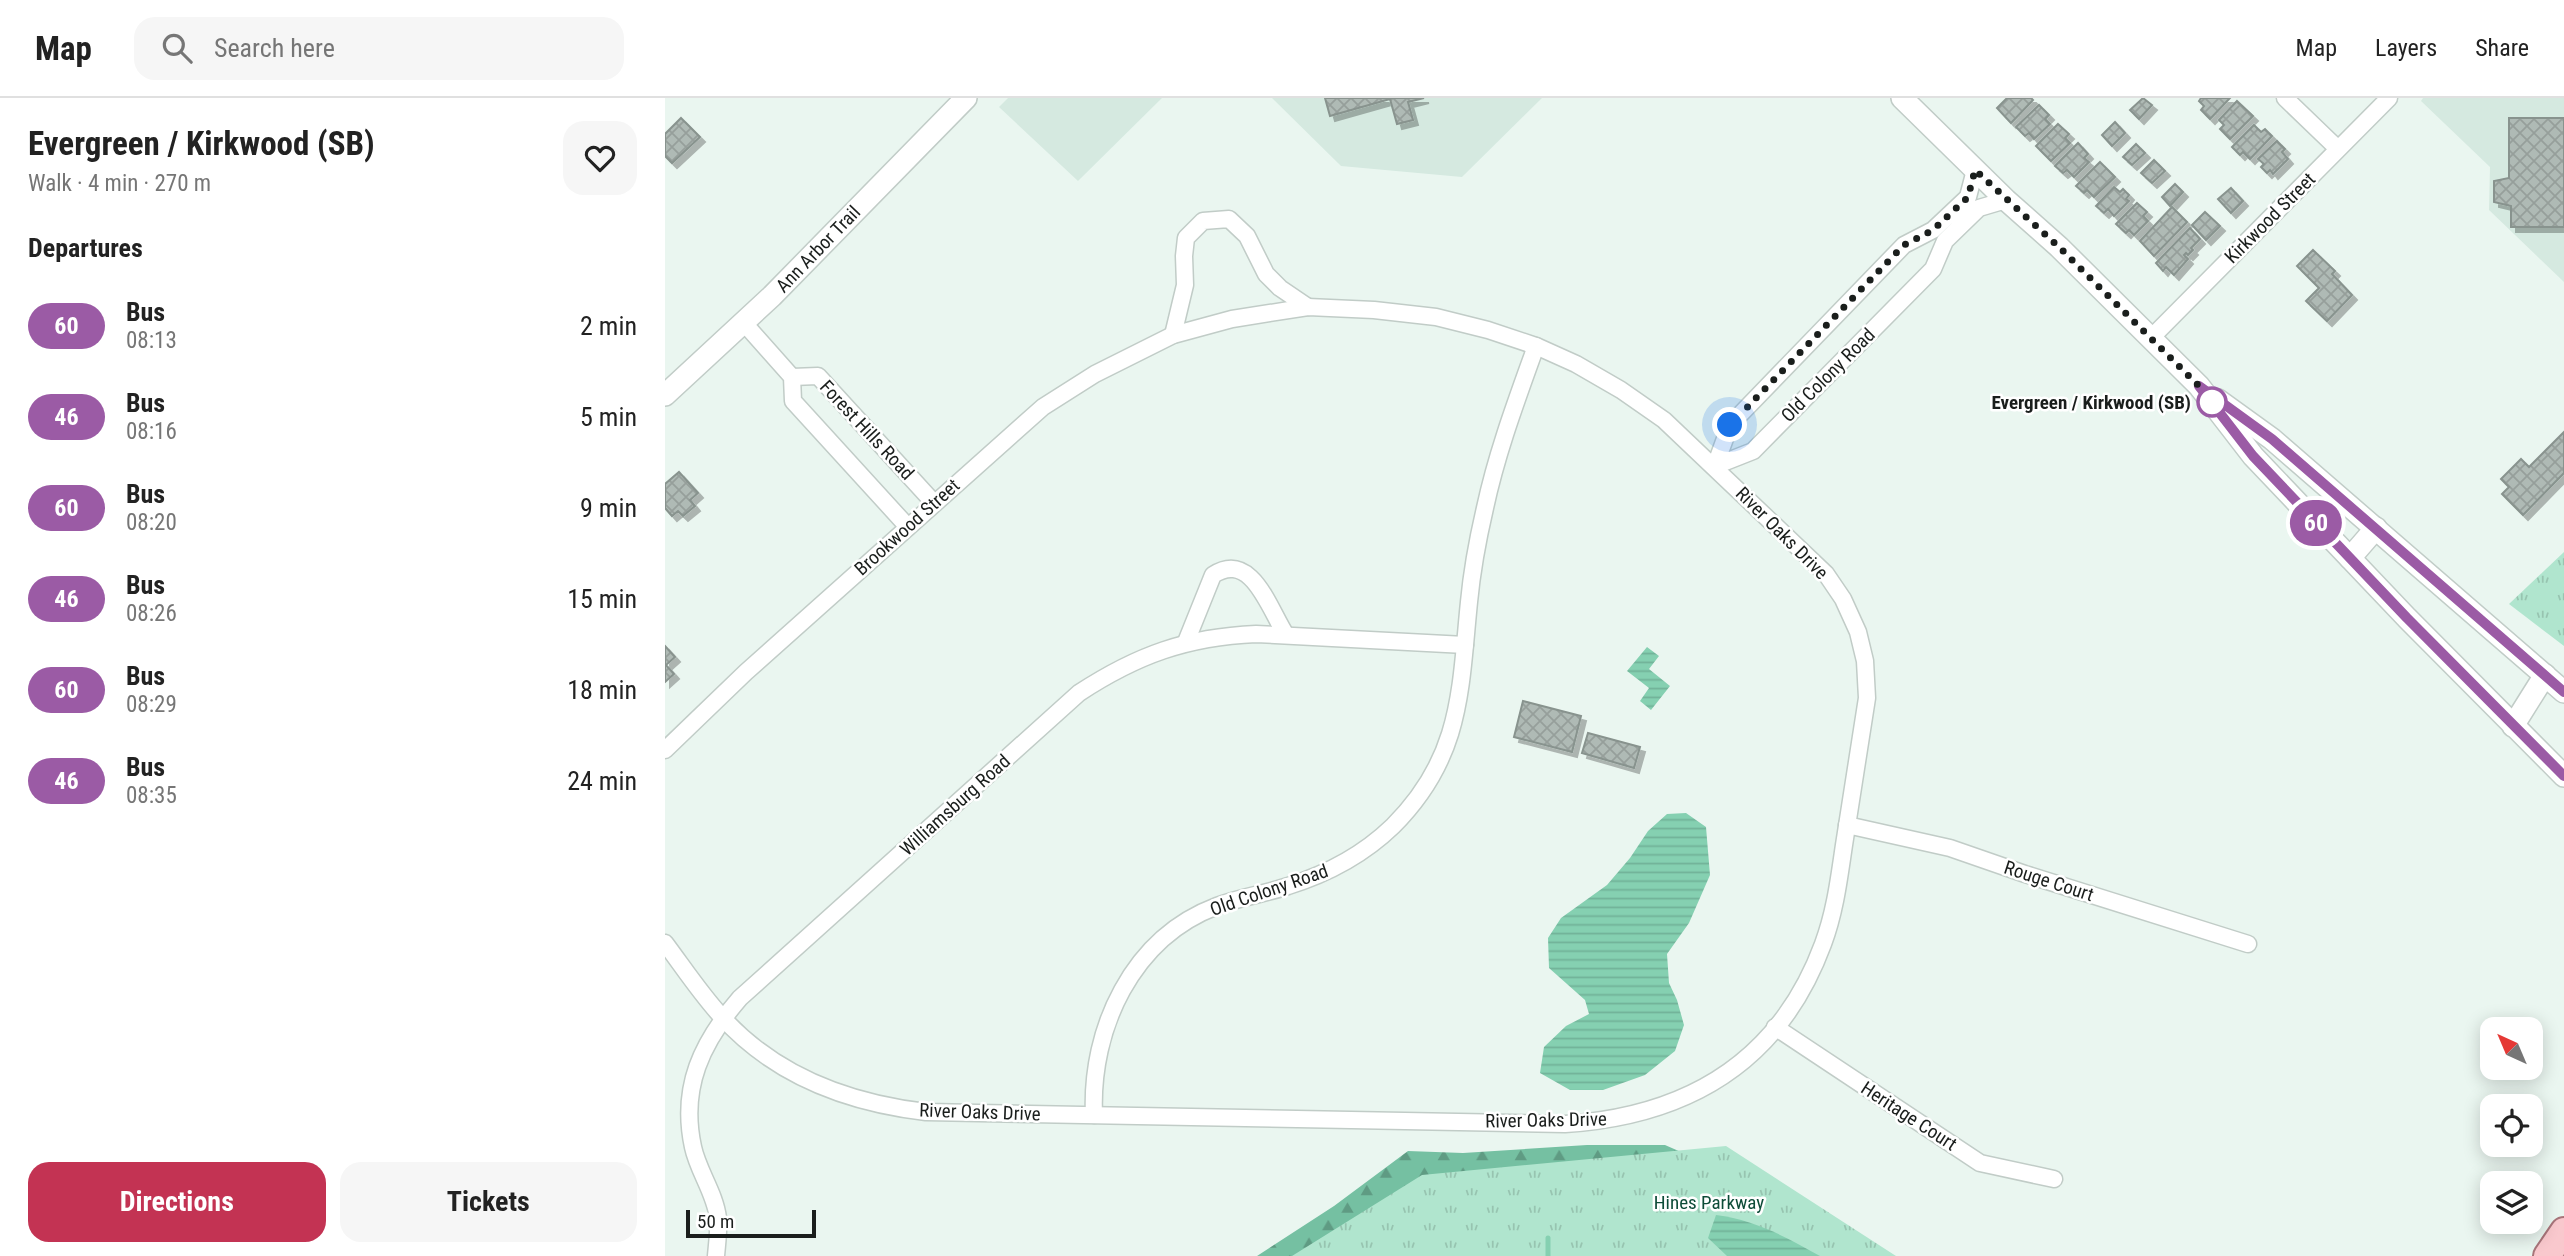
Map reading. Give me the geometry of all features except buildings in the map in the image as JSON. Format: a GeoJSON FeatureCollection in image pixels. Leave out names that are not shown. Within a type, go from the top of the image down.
{"type":"FeatureCollection","features":[{"type":"Feature","properties":{"kind":"main road"},"geometry":{"type":"LineString","coordinates":[[2547,1256],[2564,1231]]}},
{"type":"Feature","properties":{"kind":"street","name":"Ann Arbor Trail"},"geometry":{"type":"LineString","coordinates":[[665,395],[744,323],[966,98]]}},
{"type":"Feature","properties":{"kind":"street"},"geometry":{"type":"LineString","coordinates":[[1902,98],[2006,200],[2059,247],[2199,386],[2253,456],[2564,776]]}},
{"type":"Feature","properties":{"kind":"street"},"geometry":{"type":"LineString","coordinates":[[2285,98],[2338,149]]}},
{"type":"Feature","properties":{"kind":"street","name":"Kirkwood Street"},"geometry":{"type":"LineString","coordinates":[[2151,338],[2389,98]]}},
{"type":"Feature","properties":{"kind":"street","name":"Old Colony Road"},"geometry":{"type":"LineString","coordinates":[[1716,466],[1730,425],[1904,245],[1933,230],[1968,197],[1975,170]]}},
{"type":"Feature","properties":{"kind":"street","name":"Old Colony Road"},"geometry":{"type":"LineString","coordinates":[[1716,466],[1753,451],[1933,269],[1945,241],[1979,208],[2006,200]]}},
{"type":"Feature","properties":{"kind":"street"},"geometry":{"type":"LineString","coordinates":[[1173,335],[1185,285],[1186,237],[1203,220],[1229,219],[1247,236],[1266,274],[1280,288],[1308,307]]}},
{"type":"Feature","properties":{"kind":"street","name":"Brookwood Street"},"geometry":{"type":"LineString","coordinates":[[665,750],[746,672],[1043,407],[1095,374],[1173,335],[1232,320],[1308,307],[1374,310],[1436,317],[1536,346],[1576,364],[1621,390],[1664,420],[1716,466]]}},
{"type":"Feature","properties":{"kind":"street","name":"Forest Hills Road"},"geometry":{"type":"LineString","coordinates":[[744,323],[792,377],[793,401],[908,527]]}},
{"type":"Feature","properties":{"kind":"street","name":"Old Colony Road"},"geometry":{"type":"LineString","coordinates":[[1094,1115],[1094,1075],[1102,1037],[1116,1000],[1138,966],[1165,938],[1196,915],[1231,900],[1287,887],[1360,853],[1393,826],[1425,787],[1447,744],[1461,695],[1472,573],[1485,507],[1503,441],[1536,346]]}},
{"type":"Feature","properties":{"kind":"street","name":"Forest Hills Road"},"geometry":{"type":"LineString","coordinates":[[792,377],[818,376],[934,503]]}},
{"type":"Feature","properties":{"kind":"street"},"geometry":{"type":"LineString","coordinates":[[2199,386],[2272,439],[2564,692]]}},
{"type":"Feature","properties":{"kind":"street","name":"River Oaks Drive"},"geometry":{"type":"LineString","coordinates":[[723,1018],[756,1048],[789,1071],[824,1088],[870,1104],[926,1112],[1565,1124],[1603,1121],[1654,1110],[1700,1090],[1742,1061],[1775,1027],[1800,995],[1823,943],[1836,901],[1867,698],[1865,661],[1858,632],[1843,599],[1826,575],[1716,466]]}},
{"type":"Feature","properties":{"kind":"street"},"geometry":{"type":"LineString","coordinates":[[2350,558],[2376,528]]}},
{"type":"Feature","properties":{"kind":"street"},"geometry":{"type":"LineString","coordinates":[[1186,642],[1213,575],[1223,568],[1236,567],[1247,573],[1286,635]]}},
{"type":"Feature","properties":{"kind":"street","name":"Williamsburg Road"},"geometry":{"type":"LineString","coordinates":[[716,1256],[718,1217],[693,1146],[690,1112],[700,1056],[723,1018],[740,998],[1079,693],[1148,654],[1186,642],[1225,636],[1286,635],[1465,645]]}},
{"type":"Feature","properties":{"kind":"street"},"geometry":{"type":"LineString","coordinates":[[2513,726],[2545,676]]}},
{"type":"Feature","properties":{"kind":"street","name":"Rouge Court"},"geometry":{"type":"LineString","coordinates":[[1847,825],[1951,848],[2248,944]]}},
{"type":"Feature","properties":{"kind":"street"},"geometry":{"type":"LineString","coordinates":[[665,943],[723,1018]]}},
{"type":"Feature","properties":{"kind":"street","name":"Heritage Court"},"geometry":{"type":"LineString","coordinates":[[1775,1027],[1980,1163],[2054,1180]]}},
{"type":"Feature","properties":{"kind":"shaded area"},"geometry":{"type":"Polygon","coordinates":[[[1008,98],[1162,98],[1078,181],[999,107],[1008,98]]]}},
{"type":"Feature","properties":{"kind":"shaded area"},"geometry":{"type":"Polygon","coordinates":[[[1272,98],[1542,98],[1462,177],[1341,166],[1272,98]]]}},
{"type":"Feature","properties":{"kind":"shaded area"},"geometry":{"type":"Polygon","coordinates":[[[2423,98],[2564,98],[2564,282],[2489,210],[2490,167],[2421,101],[2423,98]]]}},
{"type":"Feature","properties":{"kind":"shaded area"},"geometry":{"type":"Polygon","coordinates":[[[1647,647],[1659,656],[1649,669],[1670,686],[1651,710],[1640,701],[1649,688],[1627,671],[1647,647]]]}},
{"type":"Feature","properties":{"kind":"shaded area"},"geometry":{"type":"Polygon","coordinates":[[[1686,813],[1706,827],[1710,875],[1689,923],[1667,954],[1669,983],[1684,1025],[1675,1051],[1645,1075],[1603,1090],[1570,1090],[1540,1073],[1544,1047],[1566,1026],[1589,1014],[1585,1000],[1549,968],[1548,938],[1561,918],[1607,885],[1648,831],[1667,814],[1686,813]]]}},
{"type":"Feature","properties":{"kind":"shaded area"},"geometry":{"type":"Polygon","coordinates":[[[1716,1215],[1757,1225],[1820,1256],[1727,1256],[1708,1238],[1716,1215]]]}},
{"type":"Feature","properties":{"kind":"green space"},"geometry":{"type":"Polygon","coordinates":[[[2564,552],[2564,646],[2509,604],[2564,552]]]}},
{"type":"Feature","properties":{"kind":"green space","name":"Hines Parkway"},"geometry":{"type":"Polygon","coordinates":[[[1587,1145],[1665,1145],[1713,1166],[1865,1256],[1257,1256],[1334,1206],[1408,1151],[1463,1153],[1587,1145]]]}},
{"type":"Feature","properties":{"kind":"green space","name":"Hines Parkway"},"geometry":{"type":"Polygon","coordinates":[[[1726,1146],[1896,1256],[1292,1256],[1422,1175],[1726,1146]]]}},
{"type":"Feature","properties":{"kind":"waterway"},"geometry":{"type":"LineString","coordinates":[[1548,1238],[1548,1256]]}},
{"type":"Feature","properties":{"kind":"bus line","name":"60"},"geometry":{"type":"LineString","coordinates":[[2564,692],[2272,439],[2199,386],[2253,456],[2407,618],[2564,776]]}},
{"type":"Feature","properties":{"kind":"place","name":"Evergreen / Kirkwood (SB)"},"geometry":{"type":"Point","coordinates":[2212,402]}},
{"type":"Feature","properties":{"kind":"route"},"geometry":{"type":"LineString","coordinates":[[1730,425],[1904,245],[1933,230],[1968,197],[1975,170],[2059,247],[2212,402]]}}]}
